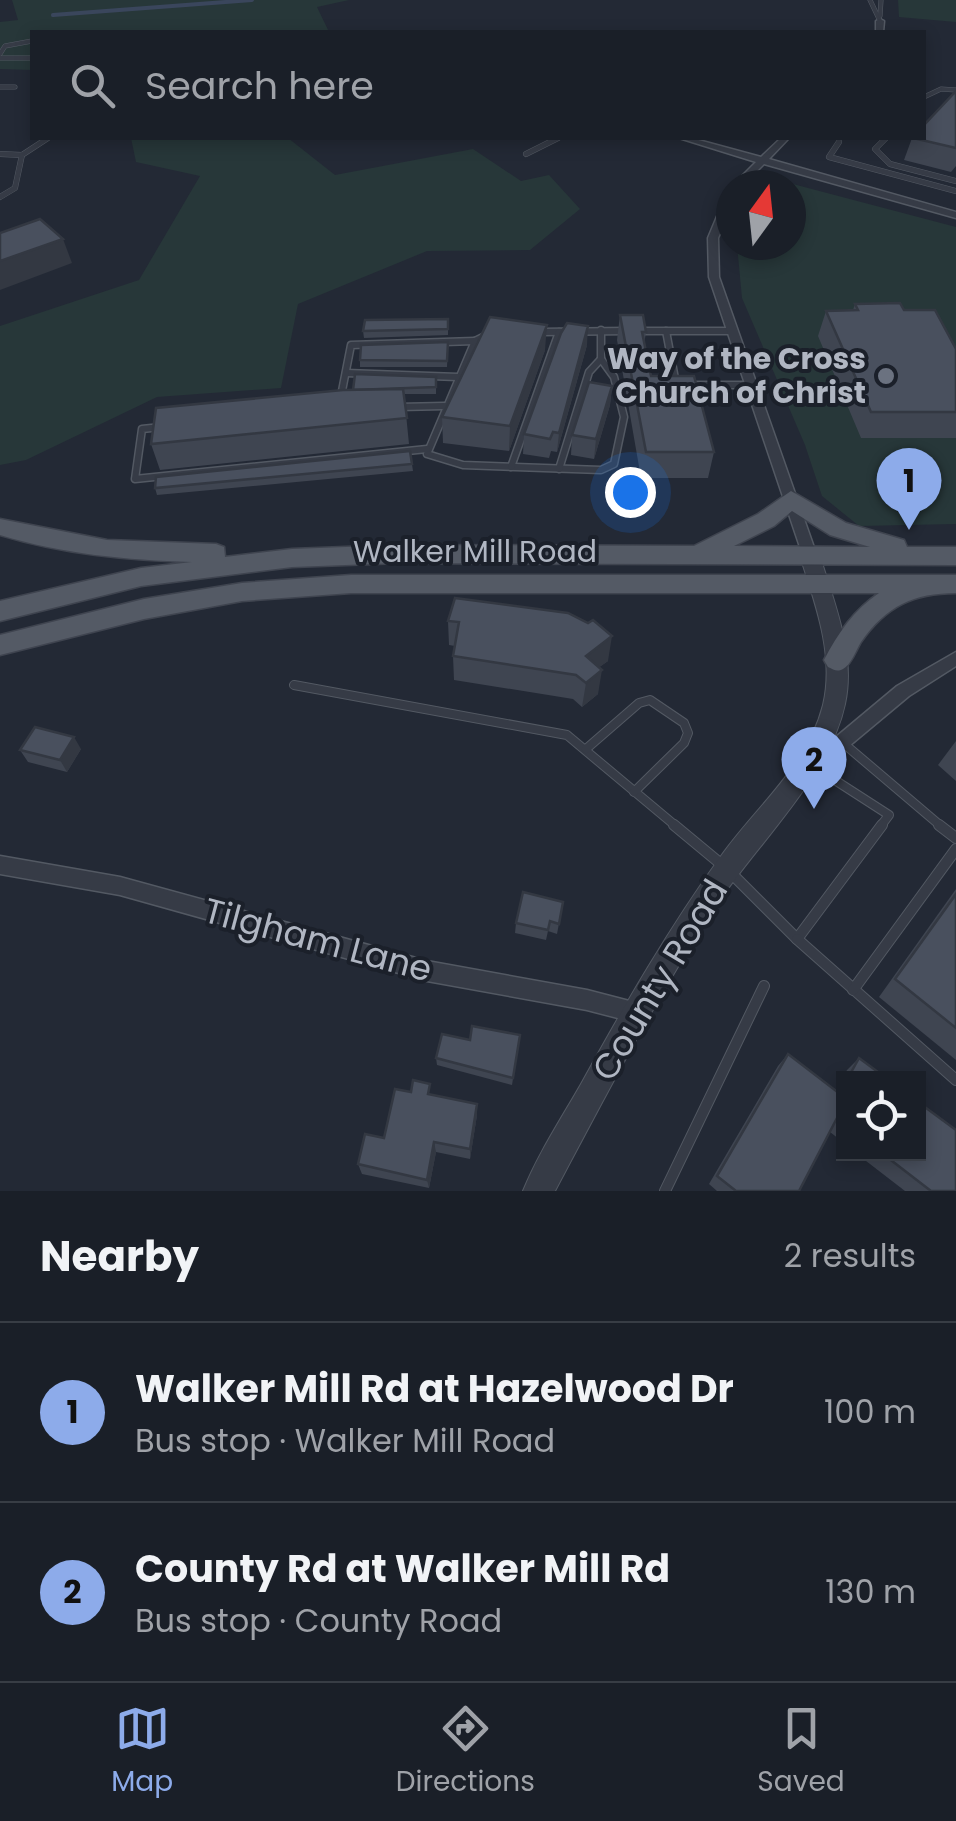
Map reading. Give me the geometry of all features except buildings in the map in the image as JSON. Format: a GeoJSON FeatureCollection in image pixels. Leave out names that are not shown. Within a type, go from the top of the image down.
{"type":"FeatureCollection","features":[{"type":"Feature","properties":{"kind":"main road"},"geometry":{"type":"LineString","coordinates":[[688,556],[721,546],[766,520],[791,499],[838,529],[929,556]]}},
{"type":"Feature","properties":{"kind":"main road"},"geometry":{"type":"LineString","coordinates":[[0,527],[62,544],[122,550],[356,554]]}},
{"type":"Feature","properties":{"kind":"main road","name":"Walker Mill Road"},"geometry":{"type":"LineString","coordinates":[[0,612],[141,577],[224,564],[356,554],[956,556]]}},
{"type":"Feature","properties":{"kind":"main road","name":"Walker Mill Road"},"geometry":{"type":"LineString","coordinates":[[0,645],[144,609],[242,592],[302,587],[444,582],[944,584]]}},
{"type":"Feature","properties":{"kind":"main road"},"geometry":{"type":"LineString","coordinates":[[836,660],[854,628],[870,611],[900,593],[944,584]]}},
{"type":"Feature","properties":{"kind":"street"},"geometry":{"type":"LineString","coordinates":[[880,20],[880,30]]}},
{"type":"Feature","properties":{"kind":"street"},"geometry":{"type":"LineString","coordinates":[[689,140],[956,215]]}},
{"type":"Feature","properties":{"kind":"street"},"geometry":{"type":"LineString","coordinates":[[752,170],[783,140]]}},
{"type":"Feature","properties":{"kind":"street"},"geometry":{"type":"LineString","coordinates":[[716,225],[712,250],[714,277],[810,556]]}},
{"type":"Feature","properties":{"kind":"street","name":"County Road"},"geometry":{"type":"LineString","coordinates":[[805,773],[829,726],[838,674],[810,556]]}},
{"type":"Feature","properties":{"kind":"street","name":"County Road"},"geometry":{"type":"LineString","coordinates":[[538,1191],[636,1013],[727,869],[805,773],[903,690],[956,658]]}},
{"type":"Feature","properties":{"kind":"street","name":"Tilgham Lane"},"geometry":{"type":"LineString","coordinates":[[0,865],[120,886],[427,971],[636,1013]]}},
{"type":"Feature","properties":{"kind":"lane"},"geometry":{"type":"LineString","coordinates":[[870,0],[880,20]]}},
{"type":"Feature","properties":{"kind":"lane"},"geometry":{"type":"LineString","coordinates":[[880,20],[881,0]]}},
{"type":"Feature","properties":{"kind":"lane"},"geometry":{"type":"LineString","coordinates":[[30,42],[5,46],[0,56],[30,58]]}},
{"type":"Feature","properties":{"kind":"lane"},"geometry":{"type":"LineString","coordinates":[[0,87],[14,87]]}},
{"type":"Feature","properties":{"kind":"lane"},"geometry":{"type":"LineString","coordinates":[[926,96],[941,89],[956,90]]}},
{"type":"Feature","properties":{"kind":"lane"},"geometry":{"type":"LineString","coordinates":[[0,154],[22,155],[45,140]]}},
{"type":"Feature","properties":{"kind":"lane"},"geometry":{"type":"LineString","coordinates":[[526,154],[554,140]]}},
{"type":"Feature","properties":{"kind":"lane"},"geometry":{"type":"LineString","coordinates":[[884,140],[875,150],[890,164],[956,181]]}},
{"type":"Feature","properties":{"kind":"lane"},"geometry":{"type":"LineString","coordinates":[[840,142],[828,156],[956,191]]}},
{"type":"Feature","properties":{"kind":"lane"},"geometry":{"type":"LineString","coordinates":[[0,196],[15,188],[22,155]]}},
{"type":"Feature","properties":{"kind":"lane"},"geometry":{"type":"LineString","coordinates":[[559,469],[589,372],[600,359],[601,330]]}},
{"type":"Feature","properties":{"kind":"lane"},"geometry":{"type":"LineString","coordinates":[[666,331],[676,386],[752,384]]}},
{"type":"Feature","properties":{"kind":"lane"},"geometry":{"type":"LineString","coordinates":[[527,332],[732,331]]}},
{"type":"Feature","properties":{"kind":"lane"},"geometry":{"type":"LineString","coordinates":[[511,467],[559,332]]}},
{"type":"Feature","properties":{"kind":"lane"},"geometry":{"type":"LineString","coordinates":[[339,409],[351,345],[475,341],[498,334]]}},
{"type":"Feature","properties":{"kind":"lane"},"geometry":{"type":"LineString","coordinates":[[426,449],[475,341]]}},
{"type":"Feature","properties":{"kind":"lane"},"geometry":{"type":"LineString","coordinates":[[426,449],[436,460],[511,467],[600,470],[614,464],[624,417],[614,377],[600,359]]}},
{"type":"Feature","properties":{"kind":"lane"},"geometry":{"type":"LineString","coordinates":[[346,373],[458,377]]}},
{"type":"Feature","properties":{"kind":"lane"},"geometry":{"type":"LineString","coordinates":[[392,407],[444,406]]}},
{"type":"Feature","properties":{"kind":"lane"},"geometry":{"type":"LineString","coordinates":[[162,427],[142,430],[135,479],[426,449]]}},
{"type":"Feature","properties":{"kind":"lane"},"geometry":{"type":"LineString","coordinates":[[294,686],[548,728],[567,735],[727,869],[796,940],[956,1080]]}},
{"type":"Feature","properties":{"kind":"lane"},"geometry":{"type":"LineString","coordinates":[[586,749],[639,703],[650,700],[684,722],[688,733],[684,743],[634,792]]}},
{"type":"Feature","properties":{"kind":"lane"},"geometry":{"type":"LineString","coordinates":[[842,742],[903,798],[956,838]]}},
{"type":"Feature","properties":{"kind":"lane"},"geometry":{"type":"LineString","coordinates":[[805,773],[889,815]]}},
{"type":"Feature","properties":{"kind":"lane"},"geometry":{"type":"LineString","coordinates":[[796,940],[903,798]]}},
{"type":"Feature","properties":{"kind":"lane"},"geometry":{"type":"LineString","coordinates":[[853,990],[956,849]]}},
{"type":"Feature","properties":{"kind":"lane"},"geometry":{"type":"LineString","coordinates":[[665,1191],[764,986]]}},
{"type":"Feature","properties":{"kind":"shaded area"},"geometry":{"type":"Polygon","coordinates":[[[12,0],[349,0],[317,7],[328,30],[30,30],[30,70],[0,69],[0,22],[18,20],[12,0]]]}},
{"type":"Feature","properties":{"kind":"shaded area"},"geometry":{"type":"Polygon","coordinates":[[[898,0],[956,0],[956,22],[899,17],[898,0]]]}},
{"type":"Feature","properties":{"kind":"shaded area"},"geometry":{"type":"Polygon","coordinates":[[[131,140],[291,140],[335,175],[473,149],[521,181],[549,175],[580,209],[530,250],[427,251],[298,304],[281,388],[157,397],[26,460],[0,465],[0,326],[139,280],[200,176],[136,162],[131,140]]]}},
{"type":"Feature","properties":{"kind":"shaded area"},"geometry":{"type":"Polygon","coordinates":[[[806,187],[956,227],[956,524],[859,526],[822,496],[805,445],[742,298],[738,260],[806,260],[806,187]]]}},
{"type":"Feature","properties":{"kind":"waterway"},"geometry":{"type":"LineString","coordinates":[[53,15],[252,0]]}},
{"type":"Feature","properties":{"kind":"place","name":"Way of the Cross Church of Christ"},"geometry":{"type":"Point","coordinates":[886,376]}},
{"type":"Feature","properties":{"kind":"place","name":"Walker Mill Rd at Hazelwood Dr"},"geometry":{"type":"Point","coordinates":[909,530]}},
{"type":"Feature","properties":{"kind":"place","name":"County Rd at Walker Mill Rd"},"geometry":{"type":"Point","coordinates":[814,809]}}]}
